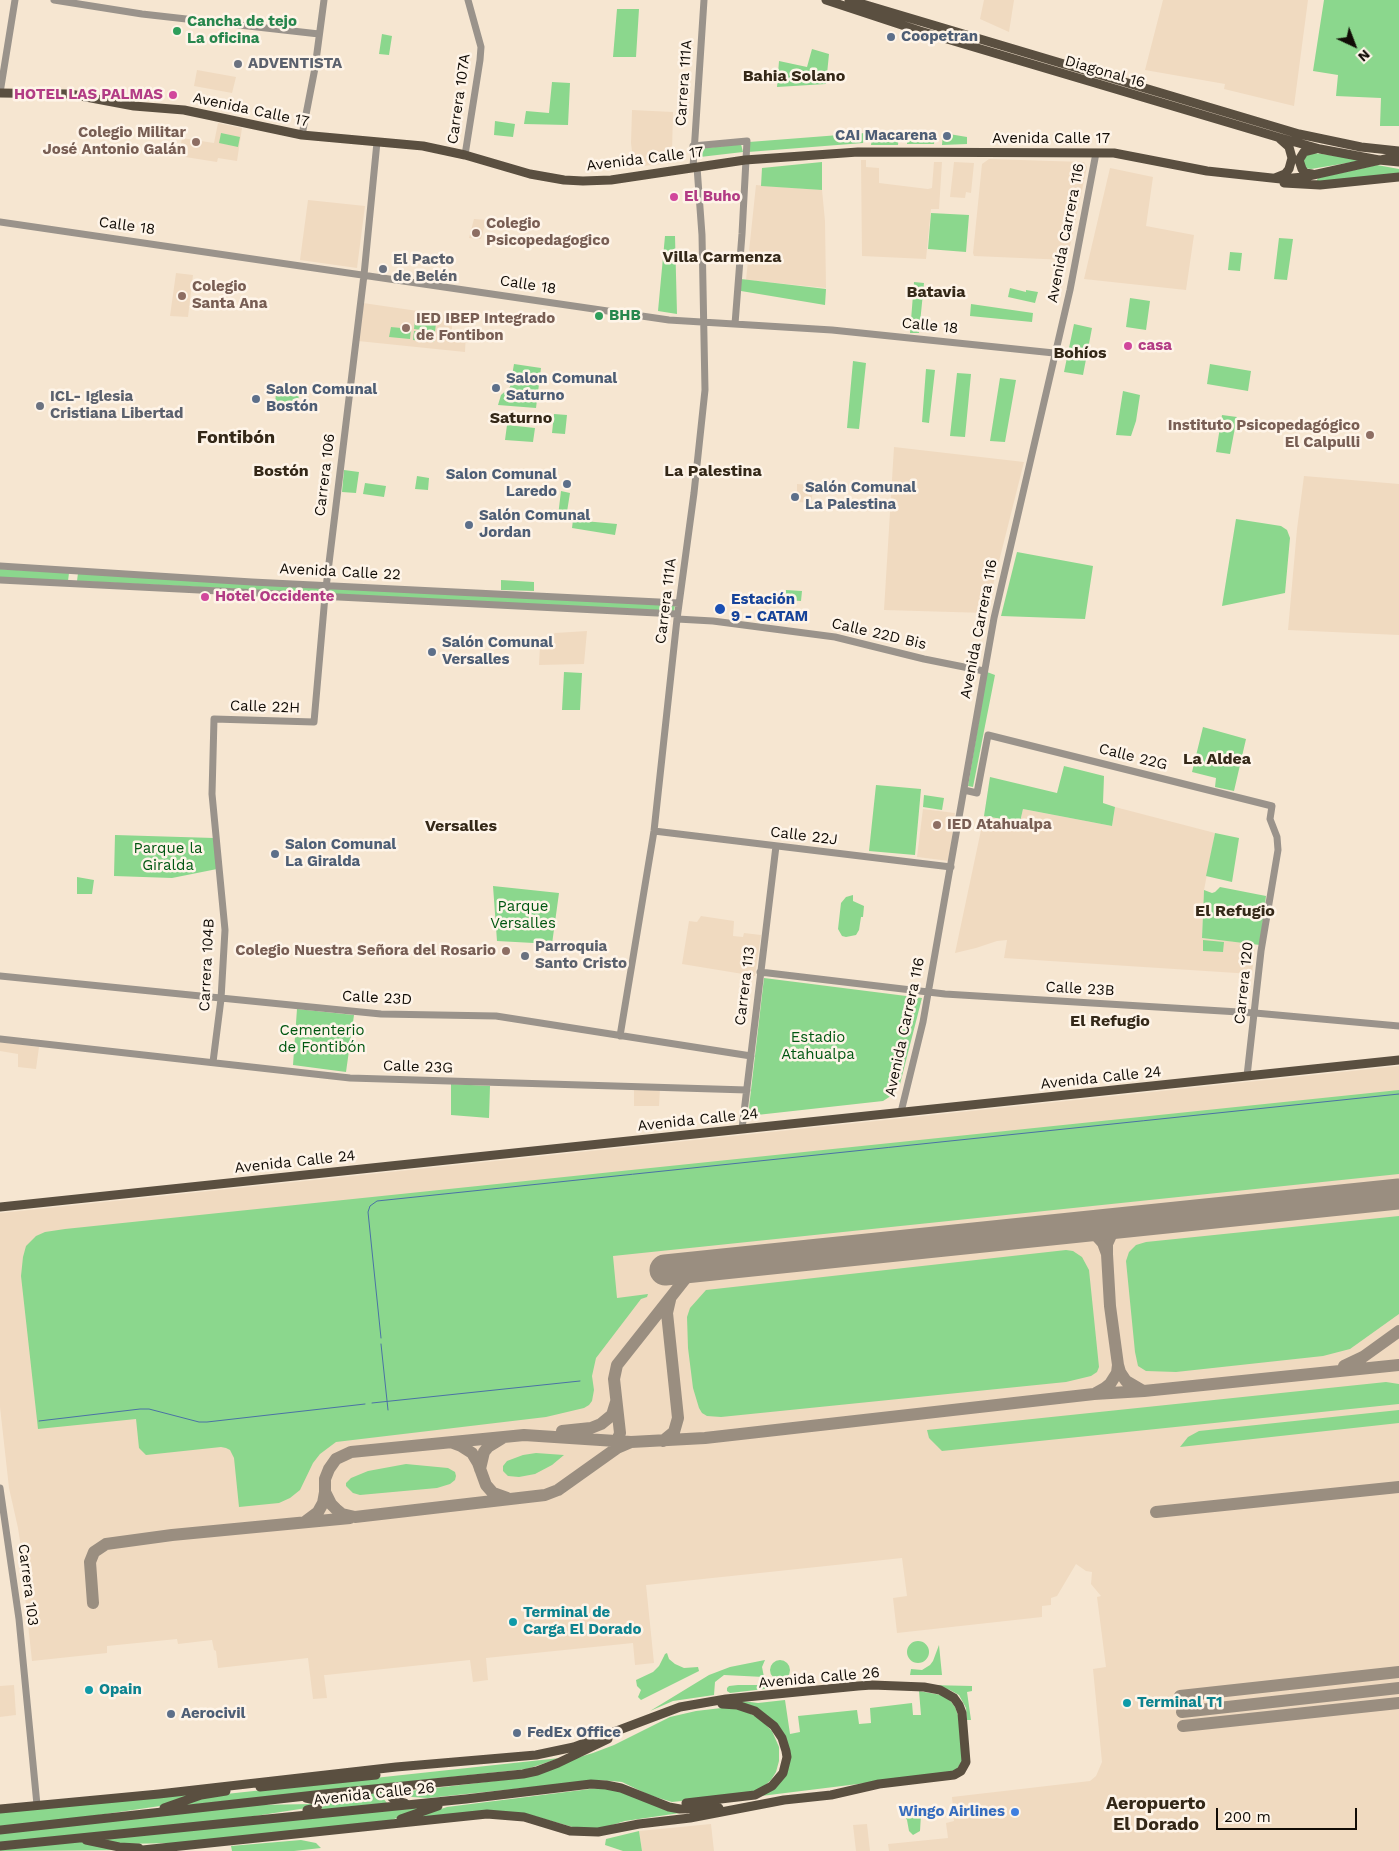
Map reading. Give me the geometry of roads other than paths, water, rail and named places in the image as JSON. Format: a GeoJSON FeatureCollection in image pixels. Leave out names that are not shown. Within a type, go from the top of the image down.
{"type":"FeatureCollection","features":[{"type":"Feature","properties":{"kind":"main road","name":"Diagonal 16"},"geometry":{"type":"LineString","coordinates":[[826,0],[920,31],[1277,137],[1320,149],[1379,160]]}},
{"type":"Feature","properties":{"kind":"main road","name":"Diagonal 16"},"geometry":{"type":"LineString","coordinates":[[849,0],[1298,134],[1361,147],[1399,151]]}},
{"type":"Feature","properties":{"kind":"main road","name":"Avenida Calle 17"},"geometry":{"type":"LineString","coordinates":[[0,93],[61,94],[134,106],[184,110],[302,135],[423,146],[465,155],[530,174],[577,181],[605,180],[745,160],[858,152],[1114,152],[1207,171],[1270,179],[1293,179],[1399,156]]}},
{"type":"Feature","properties":{"kind":"main road"},"geometry":{"type":"LineString","coordinates":[[1270,179],[1285,174],[1291,164],[1289,147],[1277,137]]}},
{"type":"Feature","properties":{"kind":"main road"},"geometry":{"type":"LineString","coordinates":[[1316,185],[1314,181],[1315,174],[1305,173],[1299,160],[1304,152],[1320,149]]}},
{"type":"Feature","properties":{"kind":"main road","name":"Avenida Calle 17"},"geometry":{"type":"LineString","coordinates":[[1379,160],[1399,162]]}},
{"type":"Feature","properties":{"kind":"main road","name":"Avenida Calle 17"},"geometry":{"type":"LineString","coordinates":[[1270,179],[1287,184],[1316,185],[1399,177]]}},
{"type":"Feature","properties":{"kind":"main road","name":"Avenida Calle 24"},"geometry":{"type":"LineString","coordinates":[[0,1207],[1399,1060]]}},
{"type":"Feature","properties":{"kind":"main road","name":"Avenida Calle 26"},"geometry":{"type":"LineString","coordinates":[[0,1809],[159,1794],[387,1768],[536,1756],[568,1749],[680,1707],[701,1703],[872,1685],[924,1687],[940,1690],[954,1698],[960,1708],[966,1758],[965,1766],[957,1774],[879,1784],[831,1795],[746,1807],[690,1818],[639,1824],[614,1830],[590,1832],[570,1830],[528,1818],[497,1814],[133,1851]]}},
{"type":"Feature","properties":{"kind":"main road"},"geometry":{"type":"LineString","coordinates":[[651,1801],[680,1803],[748,1797],[772,1786],[783,1773],[787,1757],[785,1744],[768,1720],[756,1712],[737,1705],[701,1703]]}},
{"type":"Feature","properties":{"kind":"main road","name":"Avenida Calle 26"},"geometry":{"type":"LineString","coordinates":[[0,1830],[537,1771],[569,1759],[660,1714]]}},
{"type":"Feature","properties":{"kind":"main road","name":"Avenida Calle 26"},"geometry":{"type":"LineString","coordinates":[[159,1794],[231,1790],[387,1774],[483,1761]]}},
{"type":"Feature","properties":{"kind":"main road"},"geometry":{"type":"LineString","coordinates":[[414,1804],[394,1800],[392,1793],[426,1784]]}},
{"type":"Feature","properties":{"kind":"main road","name":"Avenida Calle 26"},"geometry":{"type":"LineString","coordinates":[[0,1846],[599,1784],[621,1788],[664,1806],[680,1809],[746,1807]]}},
{"type":"Feature","properties":{"kind":"main road"},"geometry":{"type":"LineString","coordinates":[[106,1818],[166,1807],[201,1795],[231,1790]]}},
{"type":"Feature","properties":{"kind":"main road"},"geometry":{"type":"LineString","coordinates":[[262,1819],[315,1809],[318,1806],[316,1800],[296,1797]]}},
{"type":"Feature","properties":{"kind":"main road"},"geometry":{"type":"LineString","coordinates":[[389,1824],[430,1808],[466,1799]]}},
{"type":"Feature","properties":{"kind":"main road"},"geometry":{"type":"LineString","coordinates":[[73,1839],[125,1848],[157,1848]]}},
{"type":"Feature","properties":{"kind":"street"},"geometry":{"type":"LineString","coordinates":[[0,93],[15,0]]}},
{"type":"Feature","properties":{"kind":"street"},"geometry":{"type":"LineString","coordinates":[[54,0],[142,14],[319,34]]}},
{"type":"Feature","properties":{"kind":"street"},"geometry":{"type":"LineString","coordinates":[[302,135],[324,0]]}},
{"type":"Feature","properties":{"kind":"street","name":"Carrera 107A"},"geometry":{"type":"LineString","coordinates":[[465,155],[480,60],[480,47],[468,0]]}},
{"type":"Feature","properties":{"kind":"street","name":"Carrera 111A"},"geometry":{"type":"LineString","coordinates":[[620,1036],[654,831],[677,616],[704,402],[705,322],[702,235],[693,146],[704,0]]}},
{"type":"Feature","properties":{"kind":"street"},"geometry":{"type":"LineString","coordinates":[[693,146],[746,141],[742,234],[735,324]]}},
{"type":"Feature","properties":{"kind":"street","name":"Carrera 106"},"geometry":{"type":"LineString","coordinates":[[314,722],[326,585],[364,275],[377,142]]}},
{"type":"Feature","properties":{"kind":"street","name":"Avenida Carrera 116"},"geometry":{"type":"LineString","coordinates":[[901,1112],[929,992],[995,612],[1079,249],[1096,153]]}},
{"type":"Feature","properties":{"kind":"street","name":"Calle 18"},"geometry":{"type":"LineString","coordinates":[[0,222],[658,318],[832,330],[1054,353]]}},
{"type":"Feature","properties":{"kind":"street","name":"Avenida Calle 22"},"geometry":{"type":"LineString","coordinates":[[0,566],[679,603]]}},
{"type":"Feature","properties":{"kind":"street","name":"Avenida Calle 22"},"geometry":{"type":"LineString","coordinates":[[0,580],[677,616]]}},
{"type":"Feature","properties":{"kind":"street","name":"Calle 22D Bis"},"geometry":{"type":"LineString","coordinates":[[677,616],[835,637],[924,659],[984,671]]}},
{"type":"Feature","properties":{"kind":"street","name":"Calle 22H"},"geometry":{"type":"LineString","coordinates":[[214,719],[314,722]]}},
{"type":"Feature","properties":{"kind":"street","name":"Carrera 104B"},"geometry":{"type":"LineString","coordinates":[[213,1062],[221,998],[225,930],[212,794],[214,719]]}},
{"type":"Feature","properties":{"kind":"street","name":"Calle 22G"},"geometry":{"type":"LineString","coordinates":[[964,790],[977,793],[988,735],[1272,806]]}},
{"type":"Feature","properties":{"kind":"street","name":"Carrera 120"},"geometry":{"type":"LineString","coordinates":[[1247,1076],[1261,947],[1278,850],[1277,837],[1270,819],[1272,806]]}},
{"type":"Feature","properties":{"kind":"street","name":"Calle 22J"},"geometry":{"type":"LineString","coordinates":[[654,831],[951,867]]}},
{"type":"Feature","properties":{"kind":"street","name":"Carrera 113"},"geometry":{"type":"LineString","coordinates":[[742,1129],[776,846]]}},
{"type":"Feature","properties":{"kind":"street","name":"Calle 23B"},"geometry":{"type":"LineString","coordinates":[[760,972],[929,992],[1255,1013],[1399,1026]]}},
{"type":"Feature","properties":{"kind":"street","name":"Calle 23D"},"geometry":{"type":"LineString","coordinates":[[0,976],[381,1014],[496,1016],[750,1056]]}},
{"type":"Feature","properties":{"kind":"street","name":"Calle 23G"},"geometry":{"type":"LineString","coordinates":[[0,1039],[382,1080],[747,1090]]}},
{"type":"Feature","properties":{"kind":"street","name":"Carrera 103"},"geometry":{"type":"LineString","coordinates":[[0,1488],[19,1619],[38,1805]]}},
{"type":"Feature","properties":{"kind":"waterway"},"geometry":{"type":"LineString","coordinates":[[381,1338],[368,1212],[370,1206],[377,1201],[1399,1094]]}},
{"type":"Feature","properties":{"kind":"waterway"},"geometry":{"type":"LineString","coordinates":[[381,1344],[388,1410]]}},
{"type":"Feature","properties":{"kind":"waterway"},"geometry":{"type":"LineString","coordinates":[[372,1403],[580,1381]]}},
{"type":"Feature","properties":{"kind":"waterway"},"geometry":{"type":"LineString","coordinates":[[39,1421],[149,1409],[199,1422],[207,1422],[365,1404]]}},
{"type":"Feature","properties":{"kind":"place","name":"Cancha de tejo La oficina"},"geometry":{"type":"Point","coordinates":[177,31]}},
{"type":"Feature","properties":{"kind":"place","name":"Coopetran"},"geometry":{"type":"Point","coordinates":[891,37]}},
{"type":"Feature","properties":{"kind":"place","name":"ADVENTISTA"},"geometry":{"type":"Point","coordinates":[238,64]}},
{"type":"Feature","properties":{"kind":"place","name":"HOTEL LAS PALMAS"},"geometry":{"type":"Point","coordinates":[173,95]}},
{"type":"Feature","properties":{"kind":"place","name":"CAI Macarena"},"geometry":{"type":"Point","coordinates":[947,136]}},
{"type":"Feature","properties":{"kind":"place","name":"Colegio Militar José Antonio Galán"},"geometry":{"type":"Point","coordinates":[196,142]}},
{"type":"Feature","properties":{"kind":"place","name":"El Buho"},"geometry":{"type":"Point","coordinates":[674,197]}},
{"type":"Feature","properties":{"kind":"place","name":"Colegio Psicopedagogico"},"geometry":{"type":"Point","coordinates":[476,233]}},
{"type":"Feature","properties":{"kind":"place","name":"El Pacto de Belén"},"geometry":{"type":"Point","coordinates":[383,269]}},
{"type":"Feature","properties":{"kind":"place","name":"Colegio Santa Ana"},"geometry":{"type":"Point","coordinates":[182,296]}},
{"type":"Feature","properties":{"kind":"place","name":"BHB"},"geometry":{"type":"Point","coordinates":[599,316]}},
{"type":"Feature","properties":{"kind":"place","name":"IED IBEP Integrado de Fontibon"},"geometry":{"type":"Point","coordinates":[406,328]}},
{"type":"Feature","properties":{"kind":"place","name":"casa"},"geometry":{"type":"Point","coordinates":[1128,346]}},
{"type":"Feature","properties":{"kind":"place","name":"Salon Comunal Saturno"},"geometry":{"type":"Point","coordinates":[496,388]}},
{"type":"Feature","properties":{"kind":"place","name":"Salon Comunal Bostón"},"geometry":{"type":"Point","coordinates":[256,399]}},
{"type":"Feature","properties":{"kind":"place","name":"ICL- Iglesia Cristiana Libertad"},"geometry":{"type":"Point","coordinates":[40,406]}},
{"type":"Feature","properties":{"kind":"place","name":"Instituto Psicopedagógico El Calpulli"},"geometry":{"type":"Point","coordinates":[1370,435]}},
{"type":"Feature","properties":{"kind":"place","name":"Salon Comunal Laredo"},"geometry":{"type":"Point","coordinates":[567,484]}},
{"type":"Feature","properties":{"kind":"place","name":"Salón Comunal La Palestina"},"geometry":{"type":"Point","coordinates":[795,497]}},
{"type":"Feature","properties":{"kind":"place","name":"Salón Comunal Jordan"},"geometry":{"type":"Point","coordinates":[469,525]}},
{"type":"Feature","properties":{"kind":"place","name":"Hotel Occidente"},"geometry":{"type":"Point","coordinates":[205,597]}},
{"type":"Feature","properties":{"kind":"place","name":"Estación 9 - CATAM"},"geometry":{"type":"Point","coordinates":[720,609]}},
{"type":"Feature","properties":{"kind":"place","name":"Salón Comunal Versalles"},"geometry":{"type":"Point","coordinates":[432,652]}},
{"type":"Feature","properties":{"kind":"place","name":"IED Atahualpa"},"geometry":{"type":"Point","coordinates":[937,825]}},
{"type":"Feature","properties":{"kind":"place","name":"Salon Comunal La Giralda"},"geometry":{"type":"Point","coordinates":[275,854]}},
{"type":"Feature","properties":{"kind":"place","name":"Colegio Nuestra Señora del Rosario"},"geometry":{"type":"Point","coordinates":[506,951]}},
{"type":"Feature","properties":{"kind":"place","name":"Parroquia Santo Cristo"},"geometry":{"type":"Point","coordinates":[525,956]}},
{"type":"Feature","properties":{"kind":"place","name":"Terminal de Carga El Dorado"},"geometry":{"type":"Point","coordinates":[513,1622]}},
{"type":"Feature","properties":{"kind":"place","name":"Opain"},"geometry":{"type":"Point","coordinates":[89,1690]}},
{"type":"Feature","properties":{"kind":"place","name":"Terminal T1"},"geometry":{"type":"Point","coordinates":[1127,1703]}},
{"type":"Feature","properties":{"kind":"place","name":"Aerocivil"},"geometry":{"type":"Point","coordinates":[171,1714]}},
{"type":"Feature","properties":{"kind":"place","name":"FedEx Office"},"geometry":{"type":"Point","coordinates":[517,1733]}},
{"type":"Feature","properties":{"kind":"place","name":"Wingo Airlines"},"geometry":{"type":"Point","coordinates":[1015,1812]}},
{"type":"Feature","properties":{"kind":"district","name":"Bahia Solano"},"geometry":{"type":"Point","coordinates":[794,76]}},
{"type":"Feature","properties":{"kind":"district","name":"Villa Carmenza"},"geometry":{"type":"Point","coordinates":[722,257]}},
{"type":"Feature","properties":{"kind":"district","name":"Batavia"},"geometry":{"type":"Point","coordinates":[936,292]}},
{"type":"Feature","properties":{"kind":"district","name":"Bohíos"},"geometry":{"type":"Point","coordinates":[1080,353]}},
{"type":"Feature","properties":{"kind":"district","name":"Saturno"},"geometry":{"type":"Point","coordinates":[521,418]}},
{"type":"Feature","properties":{"kind":"district","name":"Fontibón"},"geometry":{"type":"Point","coordinates":[236,438]}},
{"type":"Feature","properties":{"kind":"district","name":"Bostón"},"geometry":{"type":"Point","coordinates":[281,471]}},
{"type":"Feature","properties":{"kind":"district","name":"La Palestina"},"geometry":{"type":"Point","coordinates":[713,471]}},
{"type":"Feature","properties":{"kind":"district","name":"La Aldea"},"geometry":{"type":"Point","coordinates":[1217,759]}},
{"type":"Feature","properties":{"kind":"district","name":"Versalles"},"geometry":{"type":"Point","coordinates":[461,826]}},
{"type":"Feature","properties":{"kind":"district","name":"El Refugio"},"geometry":{"type":"Point","coordinates":[1235,911]}},
{"type":"Feature","properties":{"kind":"district","name":"El Refugio"},"geometry":{"type":"Point","coordinates":[1110,1021]}},
{"type":"Feature","properties":{"kind":"district","name":"Aeropuerto El Dorado"},"geometry":{"type":"Point","coordinates":[1156,1814]}},
{"type":"Feature","properties":{"kind":"park label","name":"Parque la Giralda"},"geometry":{"type":"Point","coordinates":[168,858]}},
{"type":"Feature","properties":{"kind":"park label","name":"Parque Versalles"},"geometry":{"type":"Point","coordinates":[523,916]}},
{"type":"Feature","properties":{"kind":"park label","name":"Cementerio de Fontibón"},"geometry":{"type":"Point","coordinates":[322,1040]}},
{"type":"Feature","properties":{"kind":"park label","name":"Estadio Atahualpa"},"geometry":{"type":"Point","coordinates":[818,1046]}}]}
